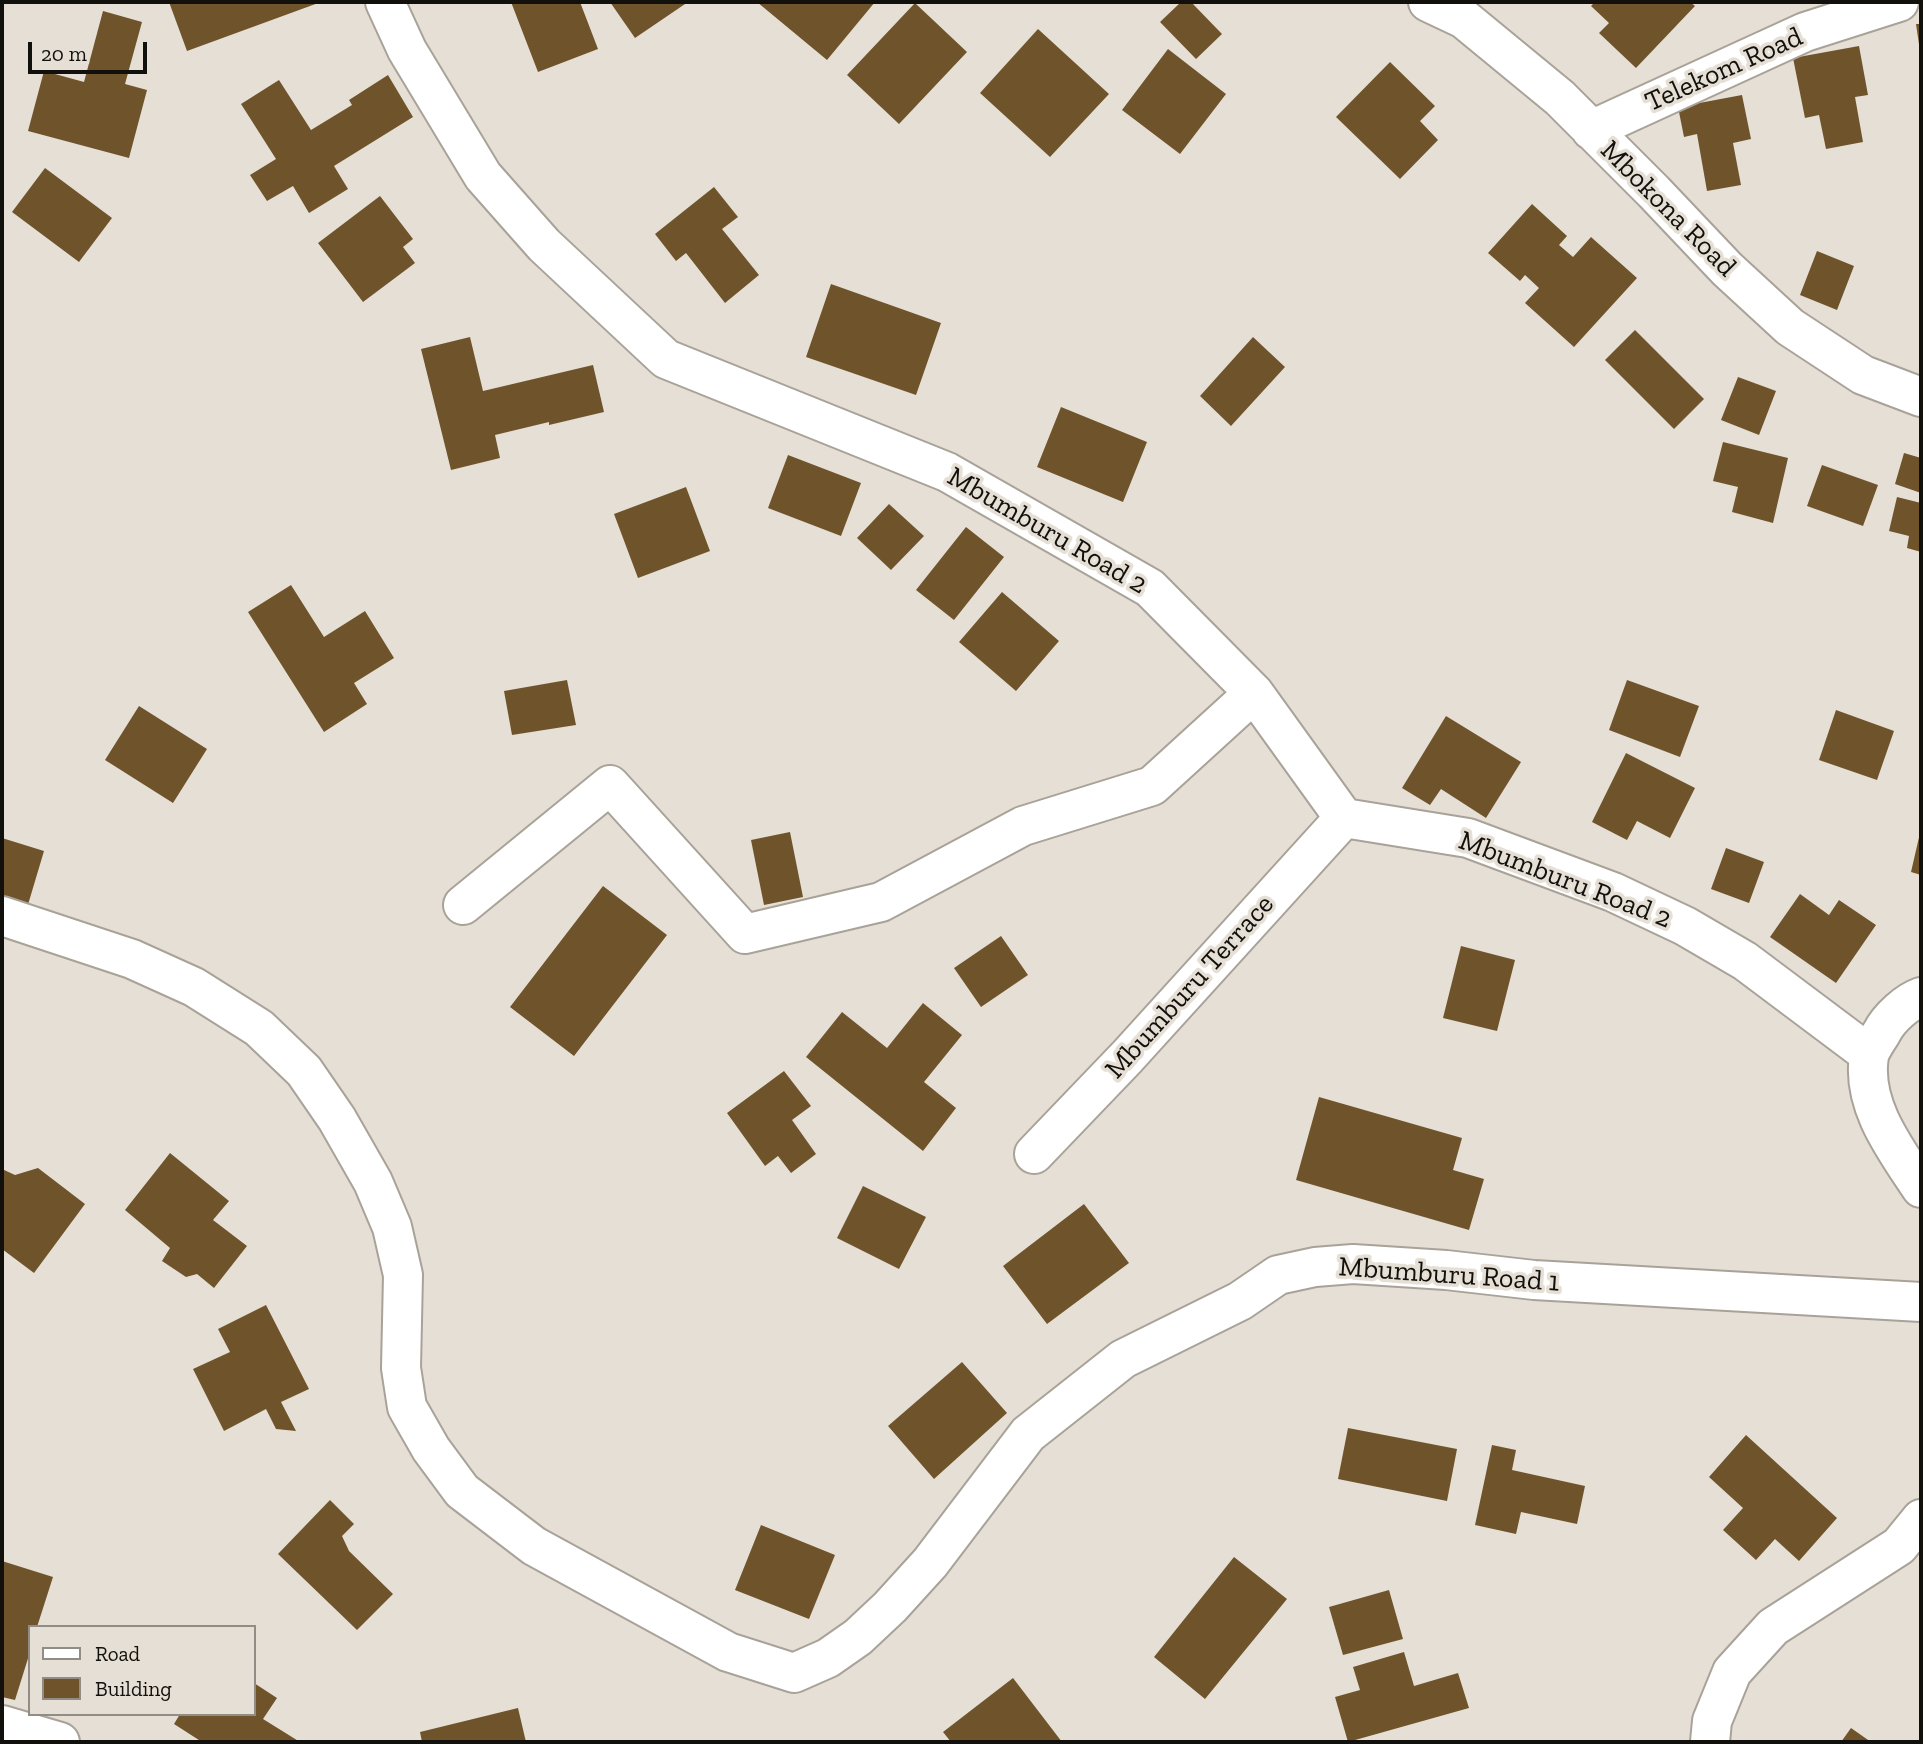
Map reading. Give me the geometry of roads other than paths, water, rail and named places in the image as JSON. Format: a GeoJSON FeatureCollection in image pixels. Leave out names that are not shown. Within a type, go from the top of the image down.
{"type":"FeatureCollection","features":[{"type":"Feature","properties":{"kind":"street","name":"Mbumburu Road 2"},"geometry":{"type":"LineString","coordinates":[[385,2],[407,50],[484,176],[544,245],[666,359],[947,472],[1150,588],[1254,693],[1344,818],[1468,838],[1613,892],[1685,926],[1745,961],[1869,1054]]}},
{"type":"Feature","properties":{"kind":"street","name":"Mbokona Road"},"geometry":{"type":"LineString","coordinates":[[1428,2],[1464,19],[1560,98],[1654,191],[1727,270],[1790,327],[1863,375],[1921,397]]}},
{"type":"Feature","properties":{"kind":"street","name":"Telekom Road"},"geometry":{"type":"LineString","coordinates":[[1591,130],[1805,32],[1899,2]]}},
{"type":"Feature","properties":{"kind":"street"},"geometry":{"type":"LineString","coordinates":[[463,905],[610,785],[745,934],[881,902],[1023,826],[1152,786],[1254,693]]}},
{"type":"Feature","properties":{"kind":"street","name":"Mbumburu Terrace"},"geometry":{"type":"LineString","coordinates":[[1034,1154],[1127,1057],[1344,818]]}},
{"type":"Feature","properties":{"kind":"street","name":"Mbumburu Road 1"},"geometry":{"type":"LineString","coordinates":[[2,916],[132,959],[194,987],[259,1028],[304,1071],[337,1119],[367,1171],[392,1227],[403,1275],[401,1368],[407,1408],[431,1449],[462,1491],[534,1546],[728,1652],[794,1673],[828,1658],[858,1637],[890,1608],[930,1563],[1028,1434],[1123,1359],[1240,1301],[1278,1275],[1315,1267],[1353,1264],[1446,1270],[1534,1280],[1921,1302]]}},
{"type":"Feature","properties":{"kind":"street"},"geometry":{"type":"LineString","coordinates":[[1921,997],[1914,999],[1886,1024],[1869,1054],[1870,1093],[1887,1137],[1921,1188]]}},
{"type":"Feature","properties":{"kind":"street"},"geometry":{"type":"LineString","coordinates":[[1710,1742],[1712,1721],[1732,1672],[1773,1627],[1899,1546],[1921,1519]]}},
{"type":"Feature","properties":{"kind":"street"},"geometry":{"type":"LineString","coordinates":[[2,1725],[60,1742]]}}]}
